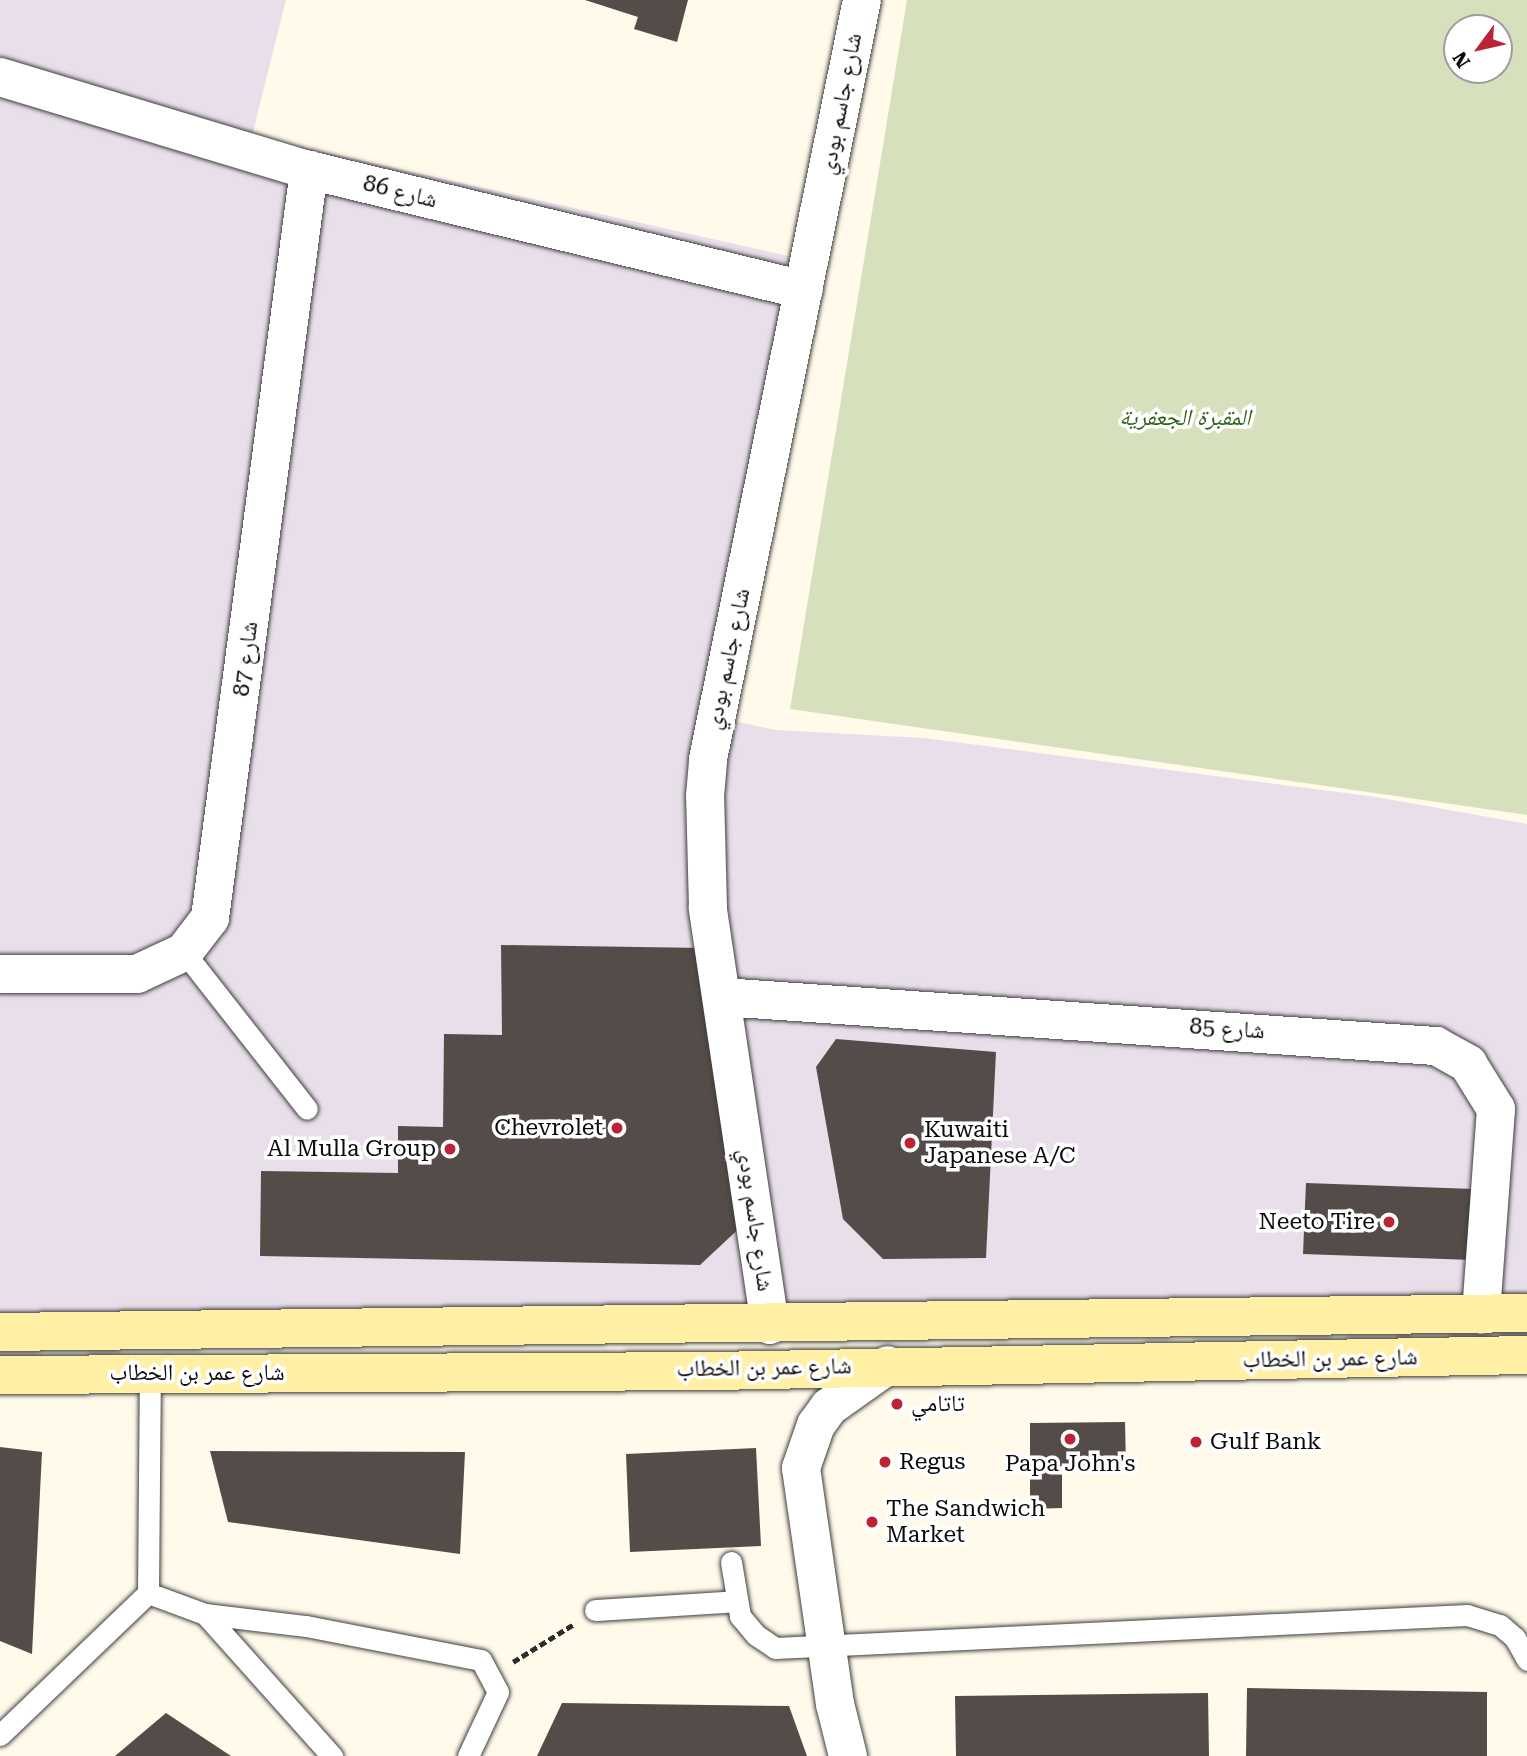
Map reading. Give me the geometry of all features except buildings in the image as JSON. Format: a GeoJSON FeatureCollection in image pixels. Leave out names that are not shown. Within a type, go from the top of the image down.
{"type":"FeatureCollection","features":[{"type":"Feature","properties":{"kind":"street","name":"شارع جاسم بودي"},"geometry":{"type":"LineString","coordinates":[[770,1325],[705,873],[708,759],[862,0]]}},
{"type":"Feature","properties":{"kind":"street","name":"شارع 86"},"geometry":{"type":"LineString","coordinates":[[0,77],[309,170],[804,290]]}},
{"type":"Feature","properties":{"kind":"street","name":"شارع 87"},"geometry":{"type":"LineString","coordinates":[[0,974],[137,974],[184,952],[210,918],[216,892],[309,170]]}},
{"type":"Feature","properties":{"kind":"street","name":"شارع 85"},"geometry":{"type":"LineString","coordinates":[[722,997],[1436,1046],[1468,1064],[1496,1109],[1481,1314]]}},
{"type":"Feature","properties":{"kind":"street","name":"شارع عمر بن الخطاب"},"geometry":{"type":"LineString","coordinates":[[0,1332],[770,1325],[1527,1313]]}},
{"type":"Feature","properties":{"kind":"street","name":"شارع عمر بن الخطاب"},"geometry":{"type":"LineString","coordinates":[[0,1375],[714,1371],[888,1365],[1527,1355]]}},
{"type":"Feature","properties":{"kind":"street"},"geometry":{"type":"LineString","coordinates":[[848,1756],[826,1644],[802,1491],[806,1446],[829,1407],[888,1365]]}},
{"type":"Feature","properties":{"kind":"lane"},"geometry":{"type":"LineString","coordinates":[[184,952],[307,1109]]}},
{"type":"Feature","properties":{"kind":"lane"},"geometry":{"type":"LineString","coordinates":[[0,1735],[148,1593],[150,1374]]}},
{"type":"Feature","properties":{"kind":"lane"},"geometry":{"type":"LineString","coordinates":[[731,1562],[740,1616],[756,1635],[775,1648],[1467,1615],[1491,1619],[1518,1630],[1527,1660]]}},
{"type":"Feature","properties":{"kind":"lane"},"geometry":{"type":"LineString","coordinates":[[148,1593],[205,1614],[306,1626],[481,1660],[498,1692],[468,1756]]}},
{"type":"Feature","properties":{"kind":"lane"},"geometry":{"type":"LineString","coordinates":[[595,1610],[737,1601]]}},
{"type":"Feature","properties":{"kind":"lane"},"geometry":{"type":"LineString","coordinates":[[205,1614],[332,1756]]}},
{"type":"Feature","properties":{"kind":"path"},"geometry":{"type":"LineString","coordinates":[[490,1676],[595,1610]]}},
{"type":"Feature","properties":{"kind":"shaded area"},"geometry":{"type":"Polygon","coordinates":[[[0,0],[286,0],[252,136],[806,260],[728,720],[776,730],[924,738],[1376,797],[1527,824],[1527,1317],[0,1338],[0,0]]]}},
{"type":"Feature","properties":{"kind":"green space","name":"المقبرة الجعفرية"},"geometry":{"type":"Polygon","coordinates":[[[907,0],[1527,0],[1527,815],[790,709],[907,0]]]}},
{"type":"Feature","properties":{"kind":"place","name":"Chevrolet"},"geometry":{"type":"Point","coordinates":[617,1128]}},
{"type":"Feature","properties":{"kind":"place","name":"Kuwaiti Japanese A/C"},"geometry":{"type":"Point","coordinates":[910,1143]}},
{"type":"Feature","properties":{"kind":"place","name":"Al Mulla Group"},"geometry":{"type":"Point","coordinates":[450,1149]}},
{"type":"Feature","properties":{"kind":"place","name":"Neeto Tire"},"geometry":{"type":"Point","coordinates":[1389,1222]}},
{"type":"Feature","properties":{"kind":"place","name":"تاتامي"},"geometry":{"type":"Point","coordinates":[897,1404]}},
{"type":"Feature","properties":{"kind":"place","name":"Papa John's"},"geometry":{"type":"Point","coordinates":[1070,1439]}},
{"type":"Feature","properties":{"kind":"place","name":"Gulf Bank"},"geometry":{"type":"Point","coordinates":[1196,1442]}},
{"type":"Feature","properties":{"kind":"place","name":"Regus"},"geometry":{"type":"Point","coordinates":[885,1462]}},
{"type":"Feature","properties":{"kind":"place","name":"The Sandwich Market"},"geometry":{"type":"Point","coordinates":[872,1522]}}]}
